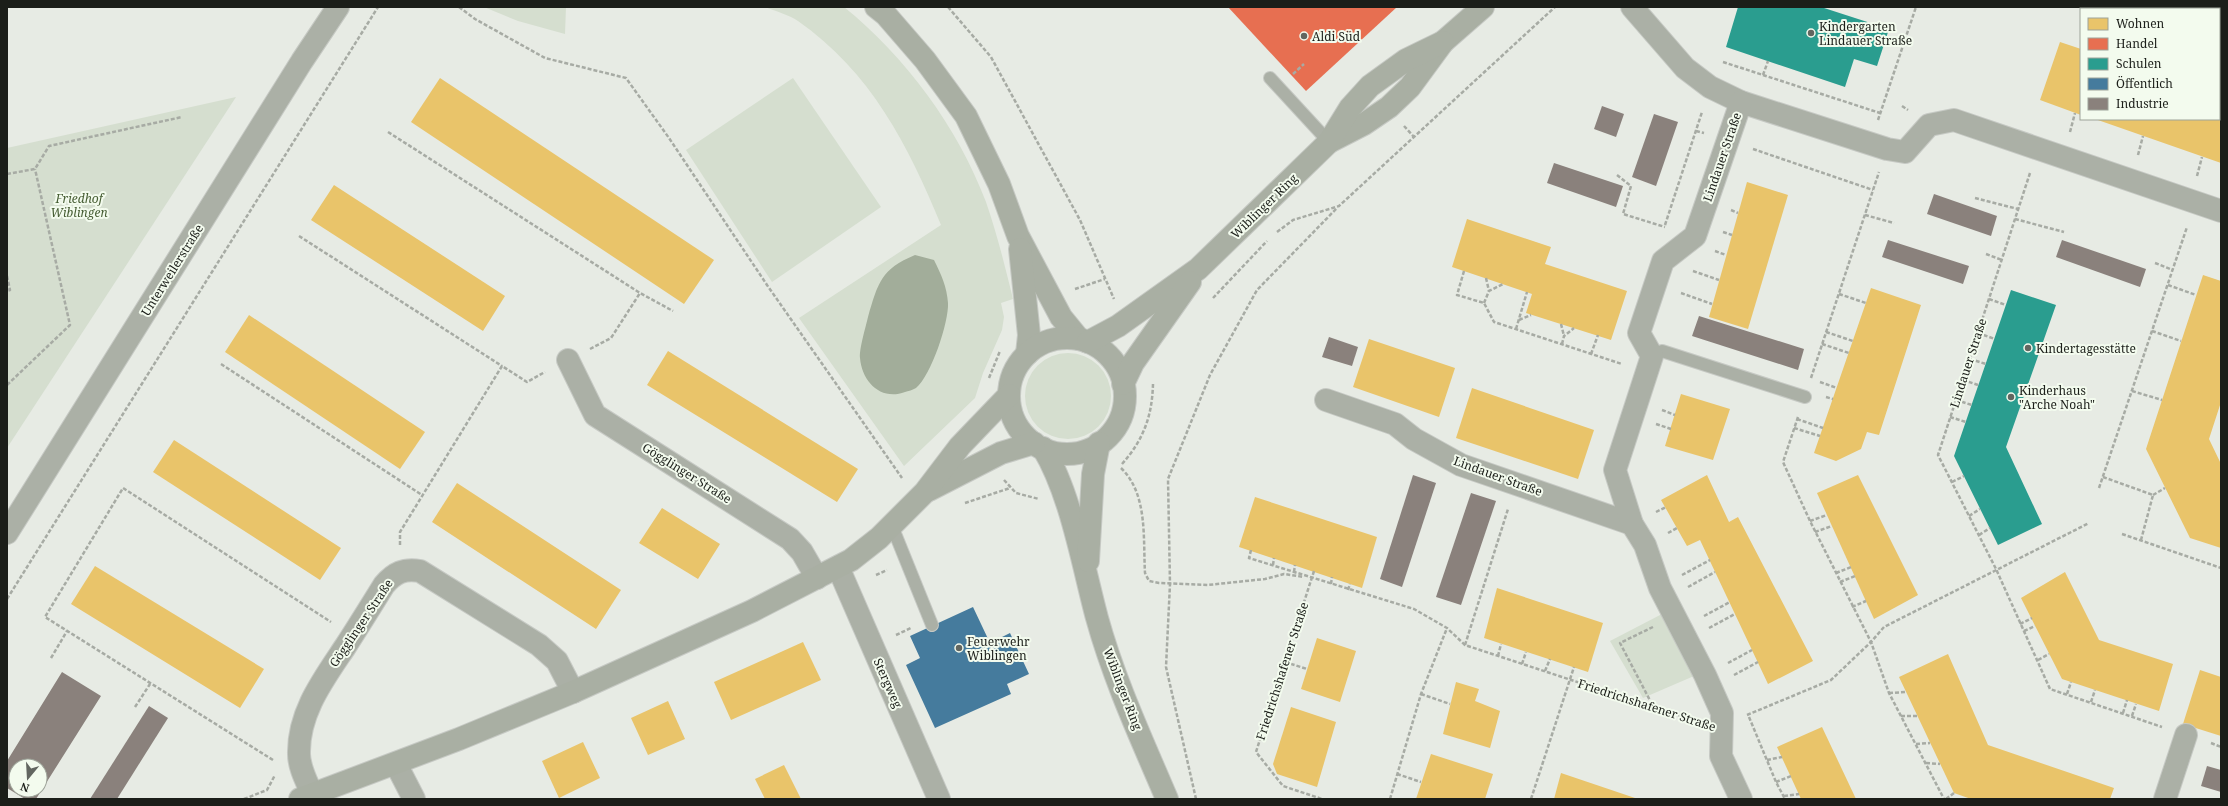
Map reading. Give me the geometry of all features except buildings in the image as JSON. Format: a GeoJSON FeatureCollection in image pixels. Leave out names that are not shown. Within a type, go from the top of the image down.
{"type":"FeatureCollection","features":[{"type":"Feature","properties":{"kind":"street","name":"Unterweilerstraße"},"geometry":{"type":"LineString","coordinates":[[7,533],[294,74],[338,7]]}},
{"type":"Feature","properties":{"kind":"street"},"geometry":{"type":"LineString","coordinates":[[876,7],[886,15],[925,60],[966,116],[999,184],[1018,236],[1061,317],[1084,341],[1110,358],[1123,384],[1124,398],[1122,413],[1113,430],[1099,443],[1081,452],[1072,453],[1062,453],[1039,446],[1027,437],[1015,422],[1012,413],[1009,395],[1010,385],[1016,368],[1035,347],[1052,340],[1070,338],[1084,341]]}},
{"type":"Feature","properties":{"kind":"street","name":"Lindauer Straße"},"geometry":{"type":"LineString","coordinates":[[1632,7],[1685,68],[1710,87],[1741,102],[1879,146],[1905,152],[1929,125],[1954,120],[2221,211]]}},
{"type":"Feature","properties":{"kind":"street","name":"Wiblinger Ring"},"geometry":{"type":"LineString","coordinates":[[1084,341],[1118,326],[1198,269],[1329,142],[1350,108],[1370,86],[1406,60],[1443,42],[1475,10]]}},
{"type":"Feature","properties":{"kind":"street","name":"Lindauer Straße"},"geometry":{"type":"LineString","coordinates":[[1663,261],[1696,236],[1741,102]]}},
{"type":"Feature","properties":{"kind":"street"},"geometry":{"type":"LineString","coordinates":[[1018,236],[1029,334],[1028,354]]}},
{"type":"Feature","properties":{"kind":"street"},"geometry":{"type":"LineString","coordinates":[[1663,261],[1639,333],[1650,364],[1615,470],[1632,524],[1645,545],[1667,601],[1708,680],[1722,722]]}},
{"type":"Feature","properties":{"kind":"street","name":"Wiblinger Ring"},"geometry":{"type":"LineString","coordinates":[[1123,384],[1133,363],[1198,269]]}},
{"type":"Feature","properties":{"kind":"street","name":"Gögglinger Straße"},"geometry":{"type":"LineString","coordinates":[[568,360],[595,415],[790,539],[802,552],[817,578]]}},
{"type":"Feature","properties":{"kind":"street","name":"Gögglinger Straße"},"geometry":{"type":"LineString","coordinates":[[573,692],[556,662],[539,645],[420,571],[410,569],[399,572],[390,577],[384,585],[312,700],[301,728],[299,756],[306,797],[396,764],[573,692],[752,611],[838,567],[864,550],[892,526],[921,496],[956,450],[1009,395]]}},
{"type":"Feature","properties":{"kind":"street","name":"Lindauer Straße"},"geometry":{"type":"LineString","coordinates":[[1326,400],[1391,422],[1414,439],[1461,465],[1632,524]]}},
{"type":"Feature","properties":{"kind":"street","name":"Wiblinger Ring"},"geometry":{"type":"LineString","coordinates":[[1087,576],[1093,474],[1099,443]]}},
{"type":"Feature","properties":{"kind":"street","name":"Gögglinger Straße"},"geometry":{"type":"LineString","coordinates":[[921,496],[995,456],[1039,446]]}},
{"type":"Feature","properties":{"kind":"street","name":"Wiblinger Ring"},"geometry":{"type":"LineString","coordinates":[[1039,446],[1055,470],[1087,576],[1097,619],[1124,696],[1167,799]]}},
{"type":"Feature","properties":{"kind":"street","name":"Stergweg"},"geometry":{"type":"LineString","coordinates":[[838,567],[939,799]]}},
{"type":"Feature","properties":{"kind":"street","name":"Friedrichshafener Straße"},"geometry":{"type":"LineString","coordinates":[[1722,722],[1721,756],[1741,799]]}},
{"type":"Feature","properties":{"kind":"street"},"geometry":{"type":"LineString","coordinates":[[2165,799],[2186,735]]}},
{"type":"Feature","properties":{"kind":"street"},"geometry":{"type":"LineString","coordinates":[[396,764],[414,799]]}},
{"type":"Feature","properties":{"kind":"lane"},"geometry":{"type":"LineString","coordinates":[[1270,78],[1329,142]]}},
{"type":"Feature","properties":{"kind":"lane"},"geometry":{"type":"LineString","coordinates":[[1650,364],[1662,351],[1805,397]]}},
{"type":"Feature","properties":{"kind":"lane"},"geometry":{"type":"LineString","coordinates":[[892,526],[931,622]]}},
{"type":"Feature","properties":{"kind":"path"},"geometry":{"type":"LineString","coordinates":[[7,599],[378,7]]}},
{"type":"Feature","properties":{"kind":"path"},"geometry":{"type":"LineString","coordinates":[[459,7],[475,19],[545,58],[626,78],[669,138],[767,285],[921,496]]}},
{"type":"Feature","properties":{"kind":"path"},"geometry":{"type":"LineString","coordinates":[[948,7],[991,57],[1080,220],[1115,301]]}},
{"type":"Feature","properties":{"kind":"path"},"geometry":{"type":"LineString","coordinates":[[1196,799],[1166,667],[1170,584],[1168,479],[1210,375],[1257,290],[1339,206],[1554,7]]}},
{"type":"Feature","properties":{"kind":"path"},"geometry":{"type":"LineString","coordinates":[[1916,7],[1880,113],[1879,146],[1873,190],[1783,462],[1815,532],[1871,642],[1889,693],[1945,799],[1954,793]]}},
{"type":"Feature","properties":{"kind":"path"},"geometry":{"type":"LineString","coordinates":[[1763,75],[1768,61]]}},
{"type":"Feature","properties":{"kind":"path"},"geometry":{"type":"LineString","coordinates":[[1721,62],[1880,113]]}},
{"type":"Feature","properties":{"kind":"path"},"geometry":{"type":"LineString","coordinates":[[1663,261],[1665,227],[1710,87]]}},
{"type":"Feature","properties":{"kind":"path"},"geometry":{"type":"LineString","coordinates":[[2072,125],[2075,113]]}},
{"type":"Feature","properties":{"kind":"path"},"geometry":{"type":"LineString","coordinates":[[7,385],[70,325],[35,169],[50,146],[182,118]]}},
{"type":"Feature","properties":{"kind":"path"},"geometry":{"type":"LineString","coordinates":[[1696,131],[1727,140],[1873,190]]}},
{"type":"Feature","properties":{"kind":"path"},"geometry":{"type":"LineString","coordinates":[[388,132],[640,293],[673,310]]}},
{"type":"Feature","properties":{"kind":"path"},"geometry":{"type":"LineString","coordinates":[[2140,149],[2143,136]]}},
{"type":"Feature","properties":{"kind":"path","name":"Lindauer Straße"},"geometry":{"type":"LineString","coordinates":[[1996,569],[1938,455],[2038,149]]}},
{"type":"Feature","properties":{"kind":"path"},"geometry":{"type":"LineString","coordinates":[[2199,167],[2202,157]]}},
{"type":"Feature","properties":{"kind":"path"},"geometry":{"type":"LineString","coordinates":[[7,174],[35,169]]}},
{"type":"Feature","properties":{"kind":"path"},"geometry":{"type":"LineString","coordinates":[[1617,175],[1631,186],[1623,214],[1665,227]]}},
{"type":"Feature","properties":{"kind":"path"},"geometry":{"type":"LineString","coordinates":[[1975,198],[2018,210]]}},
{"type":"Feature","properties":{"kind":"path"},"geometry":{"type":"LineString","coordinates":[[2099,488],[2196,202]]}},
{"type":"Feature","properties":{"kind":"path"},"geometry":{"type":"LineString","coordinates":[[1274,233],[1293,220],[1339,206]]}},
{"type":"Feature","properties":{"kind":"path"},"geometry":{"type":"LineString","coordinates":[[1865,215],[1894,223]]}},
{"type":"Feature","properties":{"kind":"path"},"geometry":{"type":"LineString","coordinates":[[2015,219],[2064,232]]}},
{"type":"Feature","properties":{"kind":"path"},"geometry":{"type":"LineString","coordinates":[[299,236],[527,382],[611,338],[640,293]]}},
{"type":"Feature","properties":{"kind":"path"},"geometry":{"type":"LineString","coordinates":[[1209,302],[1269,239]]}},
{"type":"Feature","properties":{"kind":"path"},"geometry":{"type":"LineString","coordinates":[[1986,254],[2002,260]]}},
{"type":"Feature","properties":{"kind":"path"},"geometry":{"type":"LineString","coordinates":[[2155,263],[2173,270]]}},
{"type":"Feature","properties":{"kind":"path"},"geometry":{"type":"LineString","coordinates":[[1688,270],[1719,280]]}},
{"type":"Feature","properties":{"kind":"path"},"geometry":{"type":"LineString","coordinates":[[1464,271],[1457,294],[1484,304],[1494,322],[1591,354],[1650,364]]}},
{"type":"Feature","properties":{"kind":"path"},"geometry":{"type":"LineString","coordinates":[[7,276],[10,290],[7,291]]}},
{"type":"Feature","properties":{"kind":"path"},"geometry":{"type":"LineString","coordinates":[[1484,304],[1489,291],[1486,278]]}},
{"type":"Feature","properties":{"kind":"path"},"geometry":{"type":"LineString","coordinates":[[1489,291],[1503,284]]}},
{"type":"Feature","properties":{"kind":"path"},"geometry":{"type":"LineString","coordinates":[[2168,285],[2196,295]]}},
{"type":"Feature","properties":{"kind":"path"},"geometry":{"type":"LineString","coordinates":[[1516,329],[1527,292]]}},
{"type":"Feature","properties":{"kind":"path"},"geometry":{"type":"LineString","coordinates":[[1681,293],[1712,304]]}},
{"type":"Feature","properties":{"kind":"path"},"geometry":{"type":"LineString","coordinates":[[1839,294],[1866,303]]}},
{"type":"Feature","properties":{"kind":"path"},"geometry":{"type":"LineString","coordinates":[[1989,299],[2006,305]]}},
{"type":"Feature","properties":{"kind":"path"},"geometry":{"type":"LineString","coordinates":[[1519,320],[1531,315]]}},
{"type":"Feature","properties":{"kind":"path"},"geometry":{"type":"LineString","coordinates":[[1561,324],[1564,336],[1562,344]]}},
{"type":"Feature","properties":{"kind":"path"},"geometry":{"type":"LineString","coordinates":[[1564,336],[1574,328]]}},
{"type":"Feature","properties":{"kind":"path"},"geometry":{"type":"LineString","coordinates":[[1826,332],[1853,341]]}},
{"type":"Feature","properties":{"kind":"path"},"geometry":{"type":"LineString","coordinates":[[2152,332],[2181,341]]}},
{"type":"Feature","properties":{"kind":"path"},"geometry":{"type":"LineString","coordinates":[[1978,333],[1995,338]]}},
{"type":"Feature","properties":{"kind":"path"},"geometry":{"type":"LineString","coordinates":[[1591,354],[1598,335]]}},
{"type":"Feature","properties":{"kind":"path"},"geometry":{"type":"LineString","coordinates":[[1822,344],[1849,353]]}},
{"type":"Feature","properties":{"kind":"path"},"geometry":{"type":"LineString","coordinates":[[988,382],[992,368],[1003,345]]}},
{"type":"Feature","properties":{"kind":"path"},"geometry":{"type":"LineString","coordinates":[[1970,359],[1986,364]]}},
{"type":"Feature","properties":{"kind":"path"},"geometry":{"type":"LineString","coordinates":[[220,364],[422,495]]}},
{"type":"Feature","properties":{"kind":"path"},"geometry":{"type":"LineString","coordinates":[[399,572],[400,532],[502,366]]}},
{"type":"Feature","properties":{"kind":"path"},"geometry":{"type":"LineString","coordinates":[[1810,379],[1837,388]]}},
{"type":"Feature","properties":{"kind":"path"},"geometry":{"type":"LineString","coordinates":[[1118,471],[1146,430],[1152,405],[1153,380]]}},
{"type":"Feature","properties":{"kind":"path"},"geometry":{"type":"LineString","coordinates":[[1963,380],[1978,385]]}},
{"type":"Feature","properties":{"kind":"path"},"geometry":{"type":"LineString","coordinates":[[2132,391],[2162,400]]}},
{"type":"Feature","properties":{"kind":"path"},"geometry":{"type":"LineString","coordinates":[[1956,400],[1972,405]]}},
{"type":"Feature","properties":{"kind":"path"},"geometry":{"type":"LineString","coordinates":[[1950,417],[1966,422]]}},
{"type":"Feature","properties":{"kind":"path"},"geometry":{"type":"LineString","coordinates":[[1797,419],[1823,428]]}},
{"type":"Feature","properties":{"kind":"path"},"geometry":{"type":"LineString","coordinates":[[1794,428],[1820,436]]}},
{"type":"Feature","properties":{"kind":"path"},"geometry":{"type":"LineString","coordinates":[[1120,467],[1129,476],[1137,491],[1147,578],[1154,582],[1208,585],[1266,579],[1284,574],[1313,578],[1314,571]]}},
{"type":"Feature","properties":{"kind":"path"},"geometry":{"type":"LineString","coordinates":[[1952,482],[1964,476]]}},
{"type":"Feature","properties":{"kind":"path"},"geometry":{"type":"LineString","coordinates":[[2103,477],[2153,495]]}},
{"type":"Feature","properties":{"kind":"path"},"geometry":{"type":"LineString","coordinates":[[1465,645],[1516,483]]}},
{"type":"Feature","properties":{"kind":"path"},"geometry":{"type":"LineString","coordinates":[[267,757],[45,617],[123,488],[352,635]]}},
{"type":"Feature","properties":{"kind":"path"},"geometry":{"type":"LineString","coordinates":[[2141,540],[2153,495],[2165,488]]}},
{"type":"Feature","properties":{"kind":"path"},"geometry":{"type":"LineString","coordinates":[[1969,516],[1980,509]]}},
{"type":"Feature","properties":{"kind":"path"},"geometry":{"type":"LineString","coordinates":[[1810,521],[1827,515]]}},
{"type":"Feature","properties":{"kind":"path"},"geometry":{"type":"LineString","coordinates":[[1722,722],[1748,715],[1831,680],[1871,642],[1884,627],[2089,523]]}},
{"type":"Feature","properties":{"kind":"path"},"geometry":{"type":"LineString","coordinates":[[1815,532],[1832,526]]}},
{"type":"Feature","properties":{"kind":"path"},"geometry":{"type":"LineString","coordinates":[[1979,535],[1990,528]]}},
{"type":"Feature","properties":{"kind":"path"},"geometry":{"type":"LineString","coordinates":[[2122,534],[2220,568],[2221,564]]}},
{"type":"Feature","properties":{"kind":"path","name":"Friedrichshafener Straße"},"geometry":{"type":"LineString","coordinates":[[1251,550],[1249,558],[1414,610],[1447,628],[1465,645],[1654,708],[1722,722]]}},
{"type":"Feature","properties":{"kind":"path"},"geometry":{"type":"LineString","coordinates":[[1272,565],[1274,558]]}},
{"type":"Feature","properties":{"kind":"path"},"geometry":{"type":"LineString","coordinates":[[1654,708],[1620,643],[1710,560]]}},
{"type":"Feature","properties":{"kind":"path"},"geometry":{"type":"LineString","coordinates":[[1294,565],[1294,572]]}},
{"type":"Feature","properties":{"kind":"path"},"geometry":{"type":"LineString","coordinates":[[1836,573],[1851,567]]}},
{"type":"Feature","properties":{"kind":"path"},"geometry":{"type":"LineString","coordinates":[[1996,569],[2050,689],[2221,747]]}},
{"type":"Feature","properties":{"kind":"path"},"geometry":{"type":"LineString","coordinates":[[1667,601],[1715,572]]}},
{"type":"Feature","properties":{"kind":"path"},"geometry":{"type":"LineString","coordinates":[[1840,582],[1855,576]]}},
{"type":"Feature","properties":{"kind":"path"},"geometry":{"type":"LineString","coordinates":[[1331,584],[1332,577]]}},
{"type":"Feature","properties":{"kind":"path","name":"Friedrichshafener Straße"},"geometry":{"type":"LineString","coordinates":[[1313,578],[1256,752],[1275,778],[1283,786],[1322,799]]}},
{"type":"Feature","properties":{"kind":"path"},"geometry":{"type":"LineString","coordinates":[[1348,590],[1350,584]]}},
{"type":"Feature","properties":{"kind":"path"},"geometry":{"type":"LineString","coordinates":[[1852,607],[1866,601]]}},
{"type":"Feature","properties":{"kind":"path"},"geometry":{"type":"LineString","coordinates":[[2020,624],[2032,618]]}},
{"type":"Feature","properties":{"kind":"path"},"geometry":{"type":"LineString","coordinates":[[872,647],[931,622]]}},
{"type":"Feature","properties":{"kind":"path"},"geometry":{"type":"LineString","coordinates":[[2024,631],[2035,626]]}},
{"type":"Feature","properties":{"kind":"path"},"geometry":{"type":"LineString","coordinates":[[1390,799],[1421,694],[1447,628]]}},
{"type":"Feature","properties":{"kind":"path"},"geometry":{"type":"LineString","coordinates":[[51,658],[68,631]]}},
{"type":"Feature","properties":{"kind":"path"},"geometry":{"type":"LineString","coordinates":[[1498,656],[1501,644]]}},
{"type":"Feature","properties":{"kind":"path"},"geometry":{"type":"LineString","coordinates":[[1522,664],[1526,652]]}},
{"type":"Feature","properties":{"kind":"path"},"geometry":{"type":"LineString","coordinates":[[2038,660],[2050,654]]}},
{"type":"Feature","properties":{"kind":"path"},"geometry":{"type":"LineString","coordinates":[[1545,671],[1550,659]]}},
{"type":"Feature","properties":{"kind":"path"},"geometry":{"type":"LineString","coordinates":[[1285,662],[1307,670]]}},
{"type":"Feature","properties":{"kind":"path"},"geometry":{"type":"LineString","coordinates":[[1570,679],[1574,667]]}},
{"type":"Feature","properties":{"kind":"path","name":"Friedrichshafener Straße"},"geometry":{"type":"LineString","coordinates":[[1531,799],[1570,679]]}},
{"type":"Feature","properties":{"kind":"path"},"geometry":{"type":"LineString","coordinates":[[2067,694],[2071,682]]}},
{"type":"Feature","properties":{"kind":"path"},"geometry":{"type":"LineString","coordinates":[[135,707],[150,684]]}},
{"type":"Feature","properties":{"kind":"path"},"geometry":{"type":"LineString","coordinates":[[2091,702],[2095,690]]}},
{"type":"Feature","properties":{"kind":"path"},"geometry":{"type":"LineString","coordinates":[[1889,693],[1906,692]]}},
{"type":"Feature","properties":{"kind":"path"},"geometry":{"type":"LineString","coordinates":[[1421,694],[1450,704]]}},
{"type":"Feature","properties":{"kind":"path"},"geometry":{"type":"LineString","coordinates":[[2123,714],[2127,700]]}},
{"type":"Feature","properties":{"kind":"path"},"geometry":{"type":"LineString","coordinates":[[2132,716],[2136,704]]}},
{"type":"Feature","properties":{"kind":"path"},"geometry":{"type":"LineString","coordinates":[[1748,715],[1776,782],[1785,797],[1799,794]]}},
{"type":"Feature","properties":{"kind":"path"},"geometry":{"type":"LineString","coordinates":[[1901,716],[1917,716]]}},
{"type":"Feature","properties":{"kind":"path"},"geometry":{"type":"LineString","coordinates":[[1916,744],[1930,743]]}},
{"type":"Feature","properties":{"kind":"path"},"geometry":{"type":"LineString","coordinates":[[1767,760],[1782,757]]}},
{"type":"Feature","properties":{"kind":"path"},"geometry":{"type":"LineString","coordinates":[[1926,763],[1940,764]]}},
{"type":"Feature","properties":{"kind":"path"},"geometry":{"type":"LineString","coordinates":[[244,799],[269,788],[276,768]]}},
{"type":"Feature","properties":{"kind":"path"},"geometry":{"type":"LineString","coordinates":[[1275,778],[1277,774]]}},
{"type":"Feature","properties":{"kind":"path"},"geometry":{"type":"LineString","coordinates":[[1397,774],[1421,782]]}},
{"type":"Feature","properties":{"kind":"path"},"geometry":{"type":"LineString","coordinates":[[1776,782],[1791,776]]}},
{"type":"Feature","properties":{"kind":"green space"},"geometry":{"type":"Polygon","coordinates":[[[484,7],[566,7],[565,34],[518,21],[484,7]]]}},
{"type":"Feature","properties":{"kind":"green space"},"geometry":{"type":"Polygon","coordinates":[[[765,7],[844,7],[867,27],[909,71],[945,121],[961,147],[974,174],[994,226],[1013,299],[1001,303],[1004,317],[1002,330],[983,373],[975,398],[904,466],[799,318],[941,225],[915,167],[900,139],[867,87],[824,41],[798,21],[765,7]]]}},
{"type":"Feature","properties":{"kind":"green space"},"geometry":{"type":"Polygon","coordinates":[[[793,78],[881,207],[772,282],[686,150],[793,78]]]}},
{"type":"Feature","properties":{"kind":"green space","name":"Friedhof Wiblingen"},"geometry":{"type":"Polygon","coordinates":[[[236,97],[7,448],[7,148],[236,97]]]}},
{"type":"Feature","properties":{"kind":"green space"},"geometry":{"type":"Polygon","coordinates":[[[1068,353],[1084,356],[1092,360],[1104,372],[1108,380],[1111,396],[1108,412],[1104,420],[1092,432],[1084,436],[1068,439],[1052,436],[1044,432],[1032,420],[1028,412],[1025,396],[1028,380],[1032,372],[1044,360],[1052,356],[1068,353]]]}},
{"type":"Feature","properties":{"kind":"green space"},"geometry":{"type":"Polygon","coordinates":[[[1662,614],[1694,676],[1643,698],[1610,641],[1662,614]]]}},
{"type":"Feature","properties":{"kind":"shaded area"},"geometry":{"type":"Polygon","coordinates":[[[915,255],[934,260],[939,270],[945,286],[948,303],[946,323],[933,361],[922,382],[912,390],[896,394],[888,394],[881,392],[874,387],[864,375],[860,358],[862,343],[868,317],[882,278],[895,266],[915,255]]]}},
{"type":"Feature","properties":{"kind":"place","name":"Kindergarten Lindauer Straße"},"geometry":{"type":"Point","coordinates":[1811,33]}},
{"type":"Feature","properties":{"kind":"place","name":"Aldi Süd"},"geometry":{"type":"Point","coordinates":[1304,36]}},
{"type":"Feature","properties":{"kind":"place","name":"Kindertagesstätte"},"geometry":{"type":"Point","coordinates":[2028,348]}},
{"type":"Feature","properties":{"kind":"place","name":"Kinderhaus \"Arche Noah\""},"geometry":{"type":"Point","coordinates":[2011,397]}},
{"type":"Feature","properties":{"kind":"place","name":"Feuerwehr Wiblingen"},"geometry":{"type":"Point","coordinates":[959,648]}}]}
